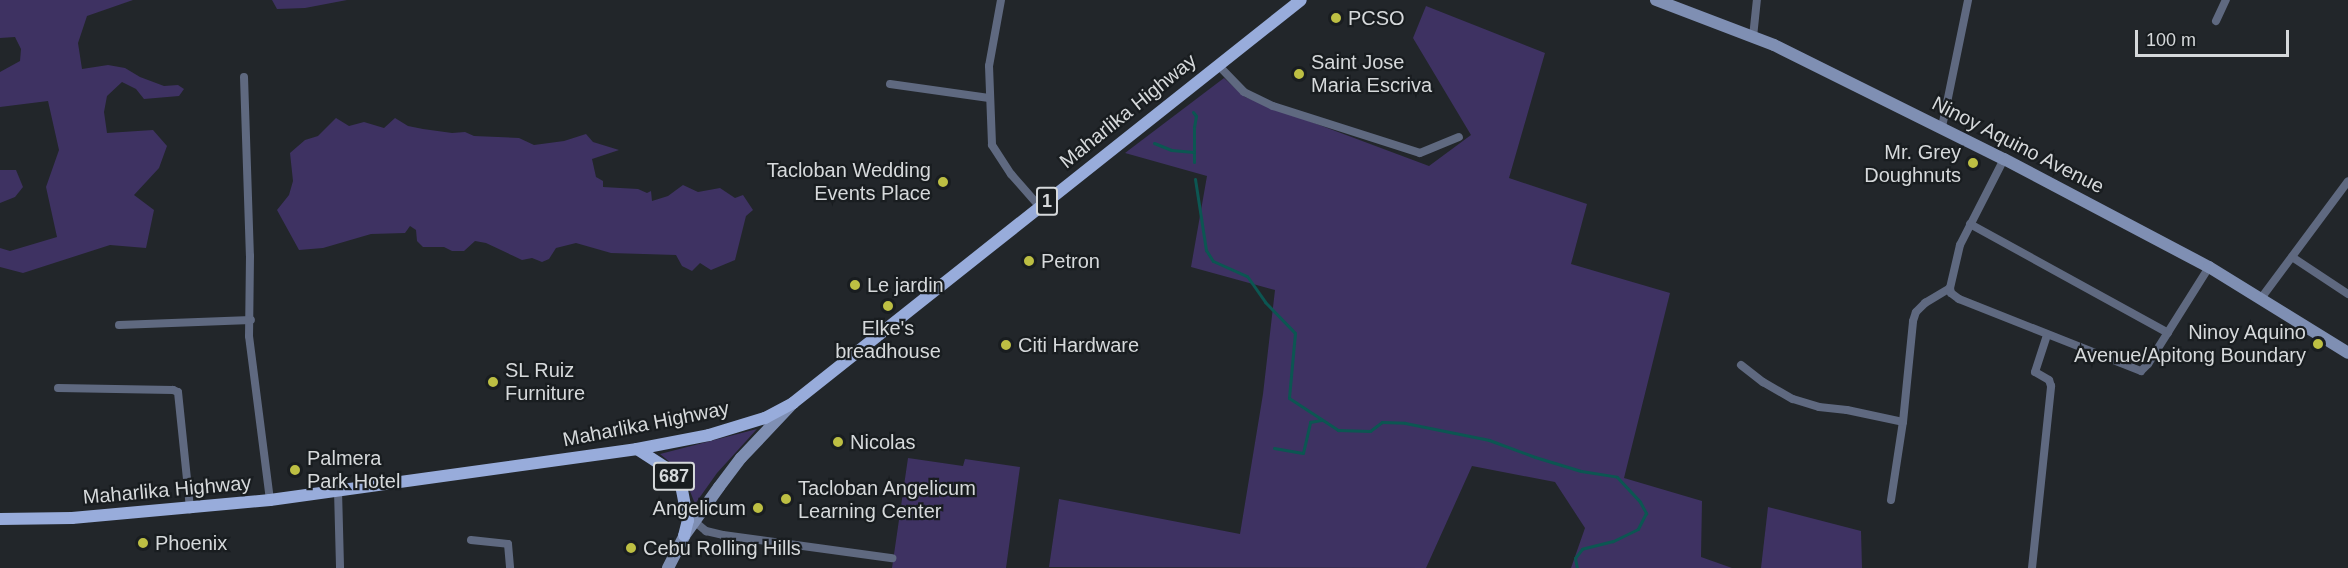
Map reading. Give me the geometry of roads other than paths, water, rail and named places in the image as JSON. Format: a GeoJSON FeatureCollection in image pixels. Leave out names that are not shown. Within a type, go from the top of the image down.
{"type":"FeatureCollection","features":[{"type":"Feature","properties":{"kind":"main road","name":"Maharlika Highway"},"geometry":{"type":"LineString","coordinates":[[0,519],[72,518],[270,500],[637,449],[747,425],[779,412],[793,403],[1301,0]]}},
{"type":"Feature","properties":{"kind":"main road","name":"Ninoy Aquino Avenue"},"geometry":{"type":"LineString","coordinates":[[1656,0],[1753,37],[1942,127],[2209,267],[2262,297],[2348,353]]}},
{"type":"Feature","properties":{"kind":"main road","name":"687"},"geometry":{"type":"LineString","coordinates":[[668,568],[684,536],[741,458],[793,403]]}},
{"type":"Feature","properties":{"kind":"main road","name":"687"},"geometry":{"type":"LineString","coordinates":[[637,449],[666,468],[681,485],[687,520],[684,536]]}},
{"type":"Feature","properties":{"kind":"street"},"geometry":{"type":"LineString","coordinates":[[1001,0],[989,66],[988,98],[993,145],[1011,174],[1040,207]]}},
{"type":"Feature","properties":{"kind":"street"},"geometry":{"type":"LineString","coordinates":[[1753,37],[1757,0]]}},
{"type":"Feature","properties":{"kind":"street"},"geometry":{"type":"LineString","coordinates":[[1942,127],[1968,0]]}},
{"type":"Feature","properties":{"kind":"street"},"geometry":{"type":"LineString","coordinates":[[2216,21],[2226,0]]}},
{"type":"Feature","properties":{"kind":"street"},"geometry":{"type":"LineString","coordinates":[[1218,64],[1244,92],[1273,106],[1420,153],[1459,137]]}},
{"type":"Feature","properties":{"kind":"street"},"geometry":{"type":"LineString","coordinates":[[244,77],[251,320],[249,336],[270,500]]}},
{"type":"Feature","properties":{"kind":"street"},"geometry":{"type":"LineString","coordinates":[[890,84],[988,98]]}},
{"type":"Feature","properties":{"kind":"street"},"geometry":{"type":"LineString","coordinates":[[2004,159],[1960,245],[1950,288],[1951,293],[1959,299],[2141,371],[2145,369],[2209,267]]}},
{"type":"Feature","properties":{"kind":"street"},"geometry":{"type":"LineString","coordinates":[[2262,297],[2348,181]]}},
{"type":"Feature","properties":{"kind":"street"},"geometry":{"type":"LineString","coordinates":[[1970,224],[2168,333]]}},
{"type":"Feature","properties":{"kind":"street"},"geometry":{"type":"LineString","coordinates":[[2292,257],[2348,294]]}},
{"type":"Feature","properties":{"kind":"street"},"geometry":{"type":"LineString","coordinates":[[1891,500],[1903,422],[1913,321],[1916,312],[1925,303],[1950,288]]}},
{"type":"Feature","properties":{"kind":"street"},"geometry":{"type":"LineString","coordinates":[[119,325],[251,320]]}},
{"type":"Feature","properties":{"kind":"street"},"geometry":{"type":"LineString","coordinates":[[2032,568],[2050,386],[2049,380],[2035,372],[2047,334]]}},
{"type":"Feature","properties":{"kind":"street"},"geometry":{"type":"LineString","coordinates":[[1741,365],[1763,382],[1793,399],[1819,407],[1847,410],[1903,422]]}},
{"type":"Feature","properties":{"kind":"street"},"geometry":{"type":"LineString","coordinates":[[58,388],[173,390],[178,392],[190,509]]}},
{"type":"Feature","properties":{"kind":"street"},"geometry":{"type":"LineString","coordinates":[[338,490],[340,568]]}},
{"type":"Feature","properties":{"kind":"street"},"geometry":{"type":"LineString","coordinates":[[694,521],[706,531],[723,535],[891,558]]}},
{"type":"Feature","properties":{"kind":"street"},"geometry":{"type":"LineString","coordinates":[[471,540],[508,544],[510,568]]}},
{"type":"Feature","properties":{"kind":"waterway"},"geometry":{"type":"LineString","coordinates":[[1193,112],[1196,116],[1194,162]]}},
{"type":"Feature","properties":{"kind":"waterway"},"geometry":{"type":"LineString","coordinates":[[1154,143],[1171,150],[1194,152]]}},
{"type":"Feature","properties":{"kind":"waterway"},"geometry":{"type":"LineString","coordinates":[[1195,179],[1206,250],[1213,261],[1247,276],[1265,302],[1295,333],[1289,398],[1338,430],[1370,431],[1382,422],[1405,423],[1489,440],[1581,471],[1617,477],[1640,502],[1646,513],[1638,529],[1613,541],[1582,549],[1575,558],[1577,568]]}},
{"type":"Feature","properties":{"kind":"waterway"},"geometry":{"type":"LineString","coordinates":[[1274,448],[1303,453],[1310,422],[1321,420]]}},
{"type":"Feature","properties":{"kind":"place","name":"PCSO"},"geometry":{"type":"Point","coordinates":[1336,18]}},
{"type":"Feature","properties":{"kind":"place","name":"Saint Jose Maria Escriva"},"geometry":{"type":"Point","coordinates":[1299,74]}},
{"type":"Feature","properties":{"kind":"place","name":"Mr. Grey Doughnuts"},"geometry":{"type":"Point","coordinates":[1973,163]}},
{"type":"Feature","properties":{"kind":"place","name":"Tacloban Wedding Events Place"},"geometry":{"type":"Point","coordinates":[943,182]}},
{"type":"Feature","properties":{"kind":"place","name":"Petron"},"geometry":{"type":"Point","coordinates":[1029,261]}},
{"type":"Feature","properties":{"kind":"place","name":"Le jardin"},"geometry":{"type":"Point","coordinates":[855,285]}},
{"type":"Feature","properties":{"kind":"place","name":"Elke's breadhouse"},"geometry":{"type":"Point","coordinates":[888,306]}},
{"type":"Feature","properties":{"kind":"place","name":"Ninoy Aquino Avenue/Apitong Boundary"},"geometry":{"type":"Point","coordinates":[2318,344]}},
{"type":"Feature","properties":{"kind":"place","name":"Citi Hardware"},"geometry":{"type":"Point","coordinates":[1006,345]}},
{"type":"Feature","properties":{"kind":"place","name":"SL Ruiz Furniture"},"geometry":{"type":"Point","coordinates":[493,382]}},
{"type":"Feature","properties":{"kind":"place","name":"Nicolas"},"geometry":{"type":"Point","coordinates":[838,442]}},
{"type":"Feature","properties":{"kind":"place","name":"Palmera Park Hotel"},"geometry":{"type":"Point","coordinates":[295,470]}},
{"type":"Feature","properties":{"kind":"place","name":"Tacloban Angelicum Learning Center"},"geometry":{"type":"Point","coordinates":[786,499]}},
{"type":"Feature","properties":{"kind":"place","name":"Angelicum"},"geometry":{"type":"Point","coordinates":[758,508]}},
{"type":"Feature","properties":{"kind":"place","name":"Phoenix"},"geometry":{"type":"Point","coordinates":[143,543]}},
{"type":"Feature","properties":{"kind":"place","name":"Cebu Rolling Hills"},"geometry":{"type":"Point","coordinates":[631,548]}}]}
